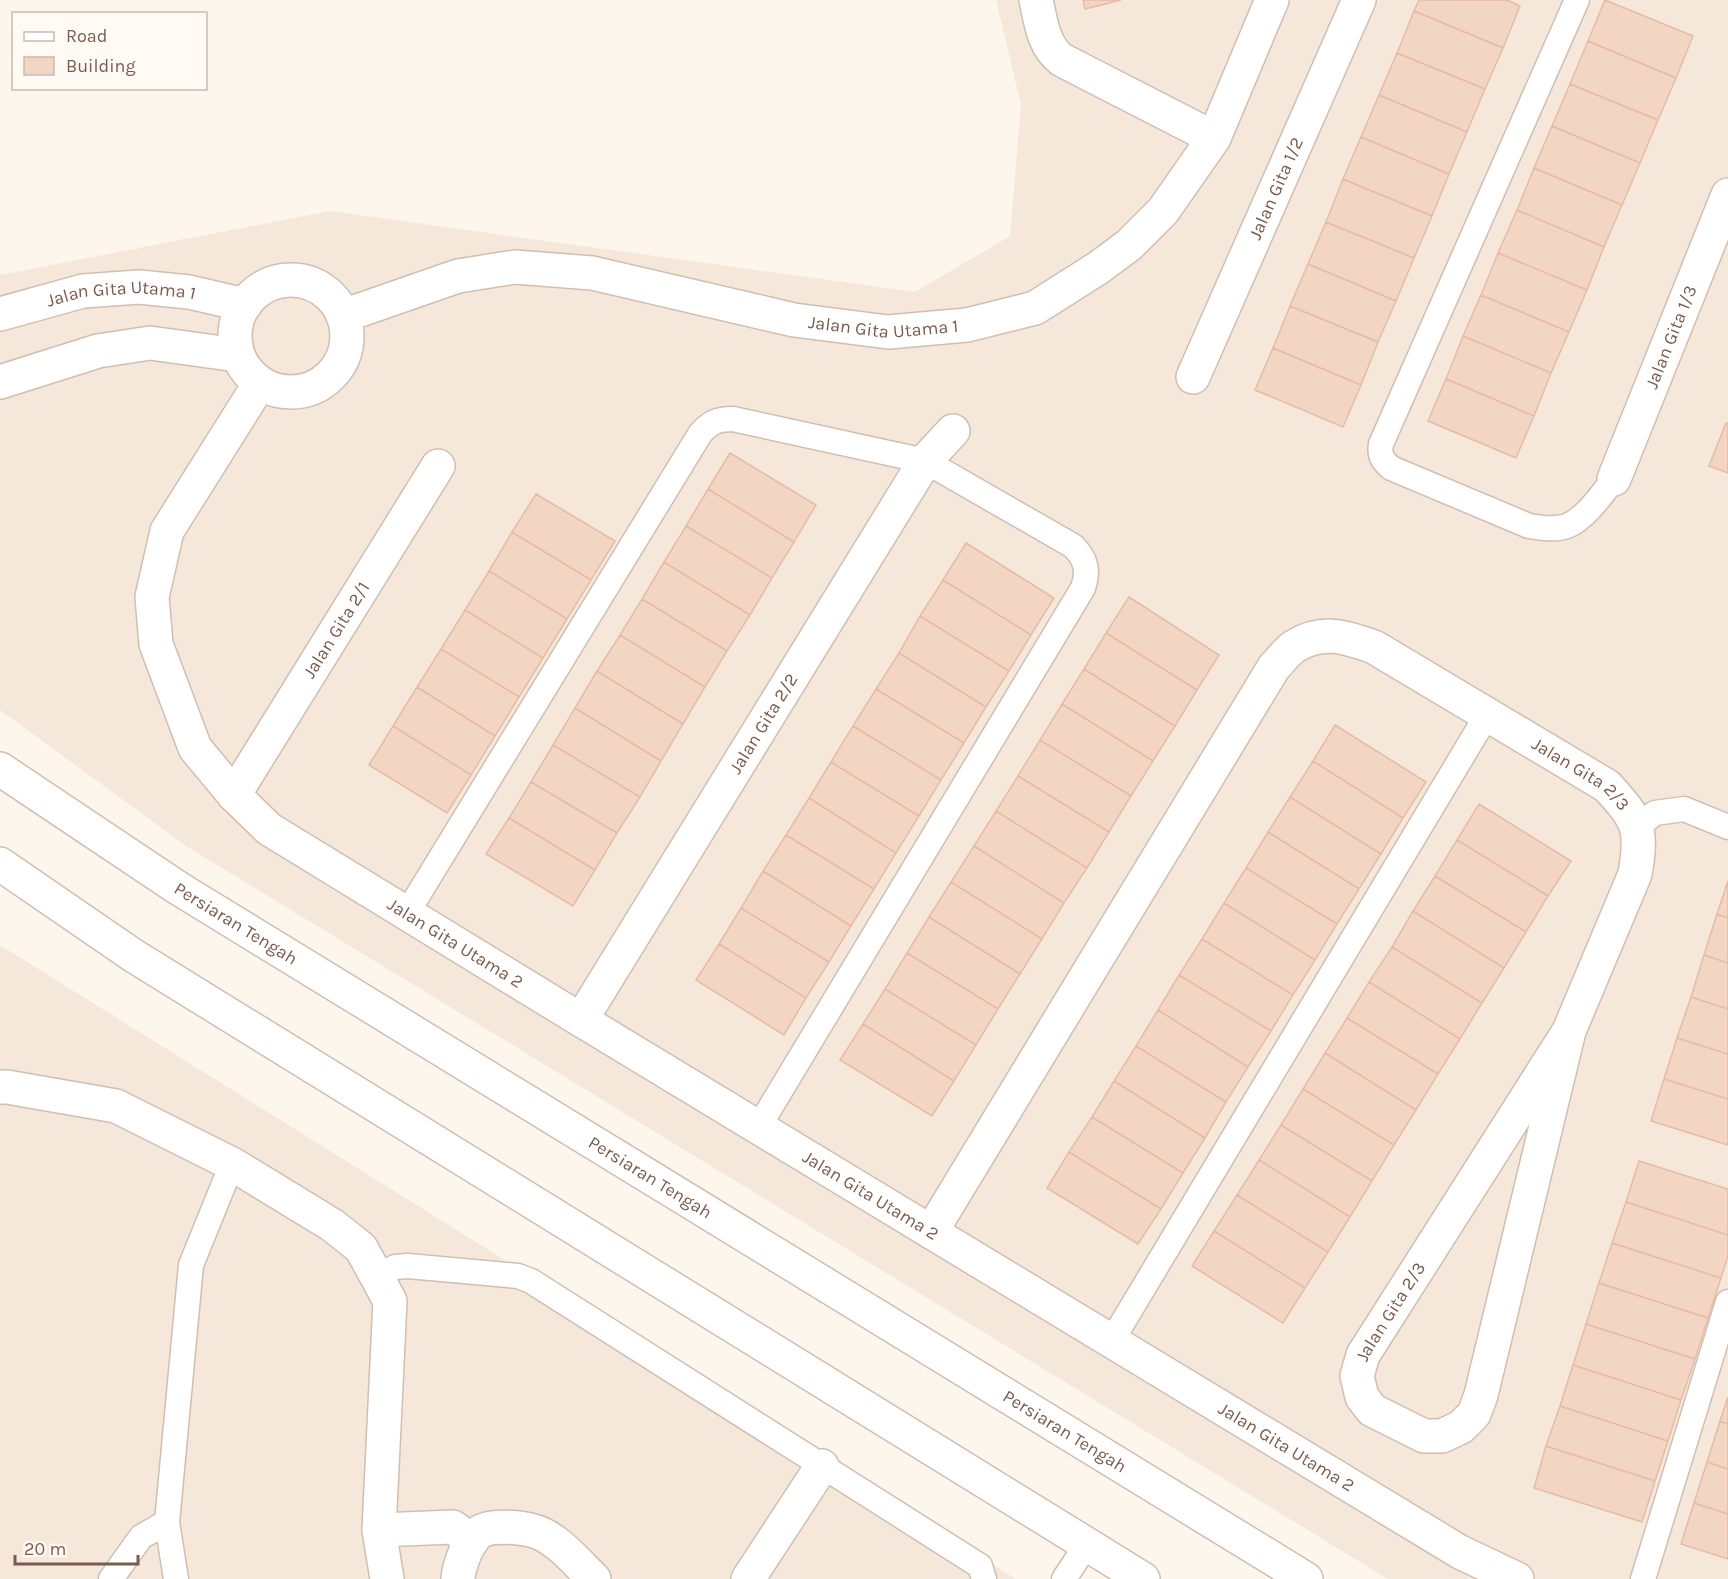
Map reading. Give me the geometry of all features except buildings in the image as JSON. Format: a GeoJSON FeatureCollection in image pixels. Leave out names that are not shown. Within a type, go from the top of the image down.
{"type":"FeatureCollection","features":[{"type":"Feature","properties":{"kind":"street"},"geometry":{"type":"LineString","coordinates":[[1036,0],[1046,40],[1054,55],[1214,138]]}},
{"type":"Feature","properties":{"kind":"street","name":"Jalan Gita Utama 1"},"geometry":{"type":"LineString","coordinates":[[343,316],[458,276],[515,267],[592,273],[794,320],[888,332],[967,325],[1035,308],[1098,268],[1129,245],[1163,211],[1214,138],[1272,0]]}},
{"type":"Feature","properties":{"kind":"street","name":"Jalan Gita 1/2"},"geometry":{"type":"LineString","coordinates":[[1193,377],[1359,0]]}},
{"type":"Feature","properties":{"kind":"street","name":"Jalan Gita 1/3"},"geometry":{"type":"LineString","coordinates":[[1614,479],[1728,195]]}},
{"type":"Feature","properties":{"kind":"street"},"geometry":{"type":"LineString","coordinates":[[289,280],[306,281],[322,289],[335,300],[343,316],[347,333],[345,351],[338,366],[326,379],[311,389],[294,392],[276,390],[260,383],[247,371],[237,355],[235,339],[237,321],[244,305],[256,292],[271,284],[289,280]]}},
{"type":"Feature","properties":{"kind":"street","name":"Jalan Gita Utama 1"},"geometry":{"type":"LineString","coordinates":[[0,314],[83,291],[139,287],[189,292],[244,305]]}},
{"type":"Feature","properties":{"kind":"street"},"geometry":{"type":"LineString","coordinates":[[0,382],[98,351],[150,343],[237,355]]}},
{"type":"Feature","properties":{"kind":"street","name":"Jalan Gita Utama 2"},"geometry":{"type":"LineString","coordinates":[[260,383],[167,531],[152,597],[156,644],[195,748],[234,795],[269,829],[758,1128],[1460,1552],[1518,1579]]}},
{"type":"Feature","properties":{"kind":"street","name":"Jalan Gita 2/2"},"geometry":{"type":"LineString","coordinates":[[581,1020],[925,461],[953,431]]}},
{"type":"Feature","properties":{"kind":"street","name":"Jalan Gita 2/1"},"geometry":{"type":"LineString","coordinates":[[234,795],[438,466]]}},
{"type":"Feature","properties":{"kind":"street","name":"Jalan Gita 2/3"},"geometry":{"type":"LineString","coordinates":[[931,1232],[1274,667],[1294,647],[1319,637],[1345,637],[1374,647],[1607,786],[1626,808],[1637,827],[1639,850],[1635,874],[1569,1031],[1481,1395],[1474,1414],[1461,1427],[1442,1436],[1424,1436],[1372,1410],[1362,1397],[1357,1376],[1363,1355],[1569,1031]]}},
{"type":"Feature","properties":{"kind":"street","name":"Persiaran Tengah"},"geometry":{"type":"LineString","coordinates":[[0,769],[178,888],[1306,1579]]}},
{"type":"Feature","properties":{"kind":"street"},"geometry":{"type":"LineString","coordinates":[[0,864],[144,963],[1143,1579]]}},
{"type":"Feature","properties":{"kind":"street"},"geometry":{"type":"LineString","coordinates":[[0,1087],[116,1106],[232,1164],[332,1225],[361,1248],[390,1300],[380,1530],[387,1579]]}},
{"type":"Feature","properties":{"kind":"street"},"geometry":{"type":"LineString","coordinates":[[748,1579],[822,1466]]}},
{"type":"Feature","properties":{"kind":"street"},"geometry":{"type":"LineString","coordinates":[[380,1530],[453,1527],[472,1541]]}},
{"type":"Feature","properties":{"kind":"street"},"geometry":{"type":"LineString","coordinates":[[458,1579],[465,1551],[479,1533],[493,1528],[514,1527],[538,1532],[556,1543],[594,1579]]}},
{"type":"Feature","properties":{"kind":"lane"},"geometry":{"type":"LineString","coordinates":[[1577,0],[1381,444],[1380,453],[1383,462],[1391,468],[1529,526],[1548,528],[1568,525],[1590,509],[1614,479]]}},
{"type":"Feature","properties":{"kind":"lane"},"geometry":{"type":"LineString","coordinates":[[407,913],[708,424],[720,419],[733,419],[925,461],[1073,546],[1081,554],[1086,564],[1087,576],[1083,588],[758,1128]]}},
{"type":"Feature","properties":{"kind":"lane"},"geometry":{"type":"LineString","coordinates":[[1111,1342],[1488,715]]}},
{"type":"Feature","properties":{"kind":"lane"},"geometry":{"type":"LineString","coordinates":[[1637,827],[1655,813],[1684,809],[1728,827]]}},
{"type":"Feature","properties":{"kind":"lane"},"geometry":{"type":"LineString","coordinates":[[176,1579],[167,1522],[191,1265],[232,1164]]}},
{"type":"Feature","properties":{"kind":"lane"},"geometry":{"type":"LineString","coordinates":[[377,1276],[395,1267],[408,1266],[518,1276],[531,1281],[980,1566],[984,1579]]}},
{"type":"Feature","properties":{"kind":"lane"},"geometry":{"type":"LineString","coordinates":[[1643,1579],[1728,1302]]}},
{"type":"Feature","properties":{"kind":"lane"},"geometry":{"type":"LineString","coordinates":[[111,1579],[141,1537],[167,1522]]}},
{"type":"Feature","properties":{"kind":"lane"},"geometry":{"type":"LineString","coordinates":[[1064,1579],[1087,1544]]}},
{"type":"Feature","properties":{"kind":"shaded area"},"geometry":{"type":"Polygon","coordinates":[[[996,0],[1728,0],[1728,1579],[1388,1579],[186,846],[0,710],[0,275],[330,211],[915,292],[1010,236],[1021,104],[996,0]]]}},
{"type":"Feature","properties":{"kind":"shaded area"},"geometry":{"type":"Polygon","coordinates":[[[0,945],[1016,1579],[0,1579],[0,945]]]}}]}
